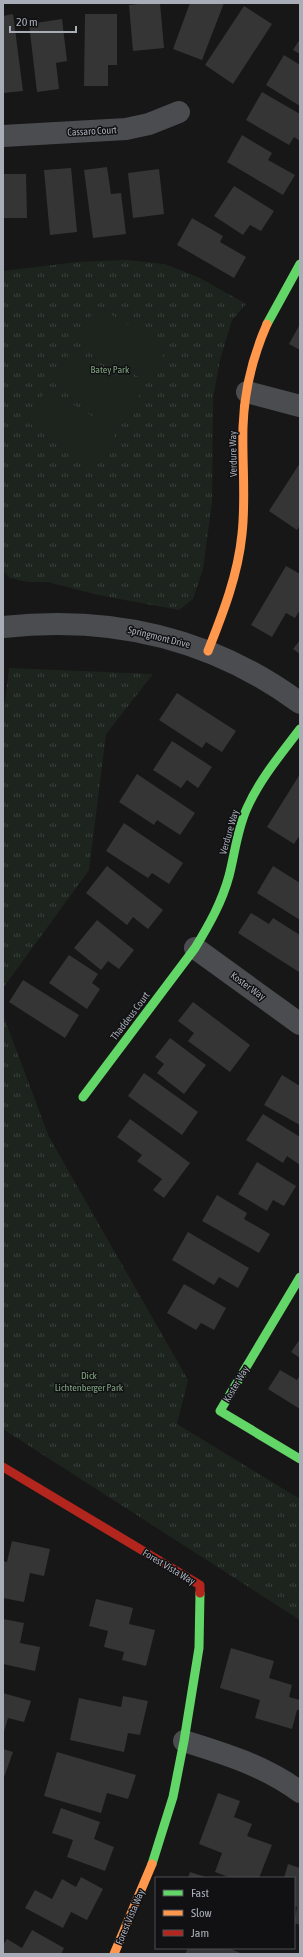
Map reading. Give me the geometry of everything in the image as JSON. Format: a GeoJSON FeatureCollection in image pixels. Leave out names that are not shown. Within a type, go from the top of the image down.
{"type":"FeatureCollection","features":[{"type":"Feature","properties":{"kind":"street","name":"Cassaro Court"},"geometry":{"type":"LineString","coordinates":[[3,136],[126,129],[149,124],[179,112]]}},
{"type":"Feature","properties":{"kind":"street","name":"Verdure Way"},"geometry":{"type":"LineString","coordinates":[[208,651],[233,583],[242,534],[244,486],[243,434],[247,392],[253,366],[271,316],[300,264]]}},
{"type":"Feature","properties":{"kind":"street"},"geometry":{"type":"LineString","coordinates":[[247,392],[300,406]]}},
{"type":"Feature","properties":{"kind":"street","name":"Springmont Drive"},"geometry":{"type":"LineString","coordinates":[[3,627],[34,624],[90,624],[119,627],[174,639],[208,651],[258,675],[300,703]]}},
{"type":"Feature","properties":{"kind":"street","name":"Verdure Way"},"geometry":{"type":"LineString","coordinates":[[195,948],[218,908],[227,884],[238,833],[247,809],[273,764],[300,729]]}},
{"type":"Feature","properties":{"kind":"street","name":"Koster Way"},"geometry":{"type":"LineString","coordinates":[[195,948],[300,1024]]}},
{"type":"Feature","properties":{"kind":"street","name":"Thaddeus Court"},"geometry":{"type":"LineString","coordinates":[[83,1097],[195,948]]}},
{"type":"Feature","properties":{"kind":"street","name":"Koster Way"},"geometry":{"type":"LineString","coordinates":[[300,1277],[220,1411],[300,1459]]}},
{"type":"Feature","properties":{"kind":"street","name":"Forest Vista Way"},"geometry":{"type":"LineString","coordinates":[[3,1467],[200,1585],[199,1648],[184,1741],[173,1797],[154,1860],[114,1954]]}},
{"type":"Feature","properties":{"kind":"street"},"geometry":{"type":"LineString","coordinates":[[184,1741],[261,1768],[284,1780],[300,1792]]}},
{"type":"Feature","properties":{"kind":"green space","name":"Batey Park"},"geometry":{"type":"Polygon","coordinates":[[[126,260],[164,264],[198,277],[246,304],[232,320],[220,360],[213,398],[212,502],[203,569],[193,599],[179,610],[98,595],[48,582],[28,582],[10,578],[3,571],[3,271],[78,262],[126,260]]]}},
{"type":"Feature","properties":{"kind":"green space"},"geometry":{"type":"Polygon","coordinates":[[[97,306],[167,349],[147,382],[77,340],[97,306]]]}},
{"type":"Feature","properties":{"kind":"green space"},"geometry":{"type":"Polygon","coordinates":[[[72,349],[142,391],[122,424],[52,382],[72,349]]]}},
{"type":"Feature","properties":{"kind":"green space"},"geometry":{"type":"Polygon","coordinates":[[[47,389],[117,431],[97,464],[27,422],[47,389]]]}},
{"type":"Feature","properties":{"kind":"green space"},"geometry":{"type":"Polygon","coordinates":[[[9,668],[153,674],[106,734],[89,870],[3,988],[3,719],[9,668]]]}},
{"type":"Feature","properties":{"kind":"green space","name":"Dick Lichtenberger Park"},"geometry":{"type":"Polygon","coordinates":[[[3,1015],[49,1137],[188,1380],[177,1424],[300,1499],[300,1620],[3,1429],[3,1015]]]}},
{"type":"Feature","properties":{"kind":"building"},"geometry":{"type":"Polygon","coordinates":[[[160,3],[164,48],[133,51],[129,5],[160,3]]]}},
{"type":"Feature","properties":{"kind":"building"},"geometry":{"type":"Polygon","coordinates":[[[190,3],[224,3],[202,60],[173,49],[190,3]]]}},
{"type":"Feature","properties":{"kind":"building"},"geometry":{"type":"Polygon","coordinates":[[[244,6],[272,24],[233,84],[205,65],[244,6]]]}},
{"type":"Feature","properties":{"kind":"building"},"geometry":{"type":"Polygon","coordinates":[[[13,14],[23,91],[3,93],[3,16],[13,14]]]}},
{"type":"Feature","properties":{"kind":"building"},"geometry":{"type":"Polygon","coordinates":[[[85,14],[117,14],[117,65],[108,65],[108,86],[84,86],[85,14]]]}},
{"type":"Feature","properties":{"kind":"building"},"geometry":{"type":"Polygon","coordinates":[[[62,19],[67,61],[56,63],[59,89],[37,92],[29,24],[62,19]]]}},
{"type":"Feature","properties":{"kind":"building"},"geometry":{"type":"Polygon","coordinates":[[[300,39],[300,54],[293,50],[300,39]]]}},
{"type":"Feature","properties":{"kind":"building"},"geometry":{"type":"Polygon","coordinates":[[[284,55],[300,65],[300,106],[266,85],[284,55]]]}},
{"type":"Feature","properties":{"kind":"building"},"geometry":{"type":"Polygon","coordinates":[[[262,92],[300,114],[300,141],[294,137],[289,145],[246,120],[262,92]]]}},
{"type":"Feature","properties":{"kind":"building"},"geometry":{"type":"Polygon","coordinates":[[[242,135],[272,153],[268,160],[295,175],[283,195],[227,162],[242,135]]]}},
{"type":"Feature","properties":{"kind":"building"},"geometry":{"type":"Polygon","coordinates":[[[107,167],[111,194],[121,193],[126,234],[93,238],[84,170],[107,167]]]}},
{"type":"Feature","properties":{"kind":"building"},"geometry":{"type":"Polygon","coordinates":[[[71,168],[77,232],[50,235],[44,170],[71,168]]]}},
{"type":"Feature","properties":{"kind":"building"},"geometry":{"type":"Polygon","coordinates":[[[159,169],[164,214],[133,218],[128,173],[159,169]]]}},
{"type":"Feature","properties":{"kind":"building"},"geometry":{"type":"Polygon","coordinates":[[[3,174],[26,174],[27,218],[3,218],[3,174]]]}},
{"type":"Feature","properties":{"kind":"building"},"geometry":{"type":"Polygon","coordinates":[[[234,186],[274,211],[261,231],[250,225],[243,235],[214,216],[234,186]]]}},
{"type":"Feature","properties":{"kind":"building"},"geometry":{"type":"Polygon","coordinates":[[[192,218],[223,236],[220,242],[246,257],[234,278],[177,245],[192,218]]]}},
{"type":"Feature","properties":{"kind":"building"},"geometry":{"type":"Polygon","coordinates":[[[300,324],[300,350],[289,344],[300,324]]]}},
{"type":"Feature","properties":{"kind":"building"},"geometry":{"type":"Polygon","coordinates":[[[300,463],[300,525],[297,530],[269,511],[300,463]]]}},
{"type":"Feature","properties":{"kind":"building"},"geometry":{"type":"Polygon","coordinates":[[[286,566],[300,574],[300,610],[295,618],[286,613],[272,637],[251,625],[286,566]]]}},
{"type":"Feature","properties":{"kind":"building"},"geometry":{"type":"Polygon","coordinates":[[[300,640],[300,654],[293,649],[300,640]]]}},
{"type":"Feature","properties":{"kind":"building"},"geometry":{"type":"Polygon","coordinates":[[[177,693],[236,731],[222,752],[206,742],[202,748],[159,720],[177,693]]]}},
{"type":"Feature","properties":{"kind":"building"},"geometry":{"type":"Polygon","coordinates":[[[172,741],[212,767],[198,788],[187,780],[181,788],[153,770],[172,741]]]}},
{"type":"Feature","properties":{"kind":"building"},"geometry":{"type":"Polygon","coordinates":[[[137,774],[195,813],[180,835],[157,820],[154,825],[119,802],[137,774]]]}},
{"type":"Feature","properties":{"kind":"building"},"geometry":{"type":"Polygon","coordinates":[[[300,774],[300,835],[294,844],[267,827],[300,774]]]}},
{"type":"Feature","properties":{"kind":"building"},"geometry":{"type":"Polygon","coordinates":[[[124,823],[183,863],[169,884],[152,873],[148,878],[106,851],[124,823]]]}},
{"type":"Feature","properties":{"kind":"building"},"geometry":{"type":"Polygon","coordinates":[[[107,866],[163,910],[148,929],[133,917],[127,925],[86,893],[107,866]]]}},
{"type":"Feature","properties":{"kind":"building"},"geometry":{"type":"Polygon","coordinates":[[[273,866],[300,883],[300,920],[257,893],[273,866]]]}},
{"type":"Feature","properties":{"kind":"building"},"geometry":{"type":"Polygon","coordinates":[[[251,913],[269,924],[273,918],[300,935],[299,972],[238,933],[251,913]]]}},
{"type":"Feature","properties":{"kind":"building"},"geometry":{"type":"Polygon","coordinates":[[[97,920],[134,950],[119,969],[108,961],[101,970],[74,948],[97,920]]]}},
{"type":"Feature","properties":{"kind":"building"},"geometry":{"type":"Polygon","coordinates":[[[69,955],[98,974],[92,983],[100,989],[87,1009],[49,983],[69,955]]]}},
{"type":"Feature","properties":{"kind":"building"},"geometry":{"type":"Polygon","coordinates":[[[23,980],[79,1015],[65,1038],[9,1002],[23,980]]]}},
{"type":"Feature","properties":{"kind":"building"},"geometry":{"type":"Polygon","coordinates":[[[193,1002],[250,1045],[230,1072],[188,1041],[194,1033],[178,1021],[193,1002]]]}},
{"type":"Feature","properties":{"kind":"building"},"geometry":{"type":"Polygon","coordinates":[[[170,1038],[206,1065],[184,1094],[157,1073],[164,1064],[155,1057],[170,1038]]]}},
{"type":"Feature","properties":{"kind":"building"},"geometry":{"type":"Polygon","coordinates":[[[144,1073],[198,1112],[182,1135],[128,1096],[144,1073]]]}},
{"type":"Feature","properties":{"kind":"building"},"geometry":{"type":"Polygon","coordinates":[[[282,1075],[300,1086],[300,1125],[264,1105],[282,1075]]]}},
{"type":"Feature","properties":{"kind":"building"},"geometry":{"type":"Polygon","coordinates":[[[263,1114],[300,1137],[300,1165],[287,1156],[283,1163],[246,1140],[263,1114]]]}},
{"type":"Feature","properties":{"kind":"building"},"geometry":{"type":"Polygon","coordinates":[[[130,1119],[190,1163],[164,1198],[153,1190],[162,1179],[137,1161],[142,1155],[117,1137],[130,1119]]]}},
{"type":"Feature","properties":{"kind":"building"},"geometry":{"type":"Polygon","coordinates":[[[257,1162],[296,1186],[284,1206],[273,1200],[267,1211],[238,1194],[257,1162]]]}},
{"type":"Feature","properties":{"kind":"building"},"geometry":{"type":"Polygon","coordinates":[[[217,1195],[247,1213],[244,1219],[270,1234],[259,1253],[202,1221],[217,1195]]]}},
{"type":"Feature","properties":{"kind":"building"},"geometry":{"type":"Polygon","coordinates":[[[188,1232],[249,1268],[238,1288],[219,1277],[214,1285],[172,1260],[188,1232]]]}},
{"type":"Feature","properties":{"kind":"building"},"geometry":{"type":"Polygon","coordinates":[[[184,1284],[226,1308],[214,1330],[201,1323],[196,1330],[167,1313],[184,1284]]]}},
{"type":"Feature","properties":{"kind":"building"},"geometry":{"type":"Polygon","coordinates":[[[300,1339],[300,1358],[291,1352],[300,1339]]]}},
{"type":"Feature","properties":{"kind":"building"},"geometry":{"type":"Polygon","coordinates":[[[280,1370],[297,1380],[300,1375],[300,1409],[268,1389],[280,1370]]]}},
{"type":"Feature","properties":{"kind":"building"},"geometry":{"type":"Polygon","coordinates":[[[12,1541],[50,1549],[44,1576],[30,1573],[24,1602],[3,1598],[3,1561],[7,1562],[12,1541]]]}},
{"type":"Feature","properties":{"kind":"building"},"geometry":{"type":"Polygon","coordinates":[[[96,1599],[133,1608],[129,1624],[155,1630],[146,1666],[122,1660],[124,1652],[104,1647],[108,1631],[89,1626],[96,1599]]]}},
{"type":"Feature","properties":{"kind":"building"},"geometry":{"type":"Polygon","coordinates":[[[3,1619],[24,1623],[20,1643],[40,1647],[35,1671],[3,1664],[3,1619]]]}},
{"type":"Feature","properties":{"kind":"building"},"geometry":{"type":"Polygon","coordinates":[[[231,1648],[274,1661],[269,1678],[292,1685],[289,1697],[300,1700],[300,1710],[297,1710],[292,1729],[255,1718],[260,1700],[220,1688],[231,1648]]]}},
{"type":"Feature","properties":{"kind":"building"},"geometry":{"type":"Polygon","coordinates":[[[3,1693],[31,1701],[24,1722],[8,1718],[3,1735],[3,1693]]]}},
{"type":"Feature","properties":{"kind":"building"},"geometry":{"type":"Polygon","coordinates":[[[123,1696],[148,1701],[140,1735],[128,1733],[124,1752],[70,1740],[79,1698],[121,1707],[123,1696]]]}},
{"type":"Feature","properties":{"kind":"building"},"geometry":{"type":"Polygon","coordinates":[[[3,1749],[13,1752],[3,1780],[3,1749]]]}},
{"type":"Feature","properties":{"kind":"building"},"geometry":{"type":"Polygon","coordinates":[[[57,1752],[136,1775],[128,1799],[107,1793],[101,1813],[44,1796],[57,1752]]]}},
{"type":"Feature","properties":{"kind":"building"},"geometry":{"type":"Polygon","coordinates":[[[218,1793],[240,1801],[234,1817],[252,1824],[247,1836],[272,1845],[259,1877],[228,1877],[215,1872],[222,1853],[199,1844],[218,1793]]]}},
{"type":"Feature","properties":{"kind":"building"},"geometry":{"type":"Polygon","coordinates":[[[61,1808],[100,1822],[94,1839],[114,1847],[105,1871],[67,1857],[73,1840],[52,1833],[61,1808]]]}},
{"type":"Feature","properties":{"kind":"building"},"geometry":{"type":"Polygon","coordinates":[[[288,1864],[300,1868],[300,1925],[295,1923],[297,1907],[295,1906],[295,1877],[284,1877],[288,1864]]]}},
{"type":"Feature","properties":{"kind":"building"},"geometry":{"type":"Polygon","coordinates":[[[190,1872],[206,1877],[188,1877],[190,1872]]]}},
{"type":"Feature","properties":{"kind":"building"},"geometry":{"type":"Polygon","coordinates":[[[81,1877],[103,1889],[87,1920],[71,1912],[63,1928],[25,1908],[35,1890],[52,1899],[62,1879],[76,1887],[81,1877]]]}},
{"type":"Feature","properties":{"kind":"building"},"geometry":{"type":"Polygon","coordinates":[[[32,1930],[64,1948],[61,1954],[3,1954],[3,1945],[7,1939],[22,1948],[32,1930]]]}},
{"type":"Feature","properties":{"kind":"building"},"geometry":{"type":"Polygon","coordinates":[[[188,1949],[230,1949],[243,1954],[185,1954],[188,1949]]]}},
{"type":"Feature","properties":{"kind":"traffic: fast"},"geometry":{"type":"LineString","coordinates":[[267,324],[300,264]]}},
{"type":"Feature","properties":{"kind":"traffic: fast"},"geometry":{"type":"LineString","coordinates":[[83,1097],[195,948],[215,913],[223,895],[238,833],[252,797],[278,757],[300,729]]}},
{"type":"Feature","properties":{"kind":"traffic: fast"},"geometry":{"type":"LineString","coordinates":[[300,1277],[220,1411],[300,1459]]}},
{"type":"Feature","properties":{"kind":"traffic: fast"},"geometry":{"type":"LineString","coordinates":[[152,1864],[173,1797],[184,1741],[199,1648],[200,1593]]}},
{"type":"Feature","properties":{"kind":"traffic: slow"},"geometry":{"type":"LineString","coordinates":[[208,651],[229,594],[240,549],[244,508],[243,427],[245,401],[257,349],[267,324]]}},
{"type":"Feature","properties":{"kind":"traffic: slow"},"geometry":{"type":"LineString","coordinates":[[114,1954],[152,1864]]}},
{"type":"Feature","properties":{"kind":"traffic: jam"},"geometry":{"type":"LineString","coordinates":[[3,1467],[200,1585],[200,1593]]}}]}
